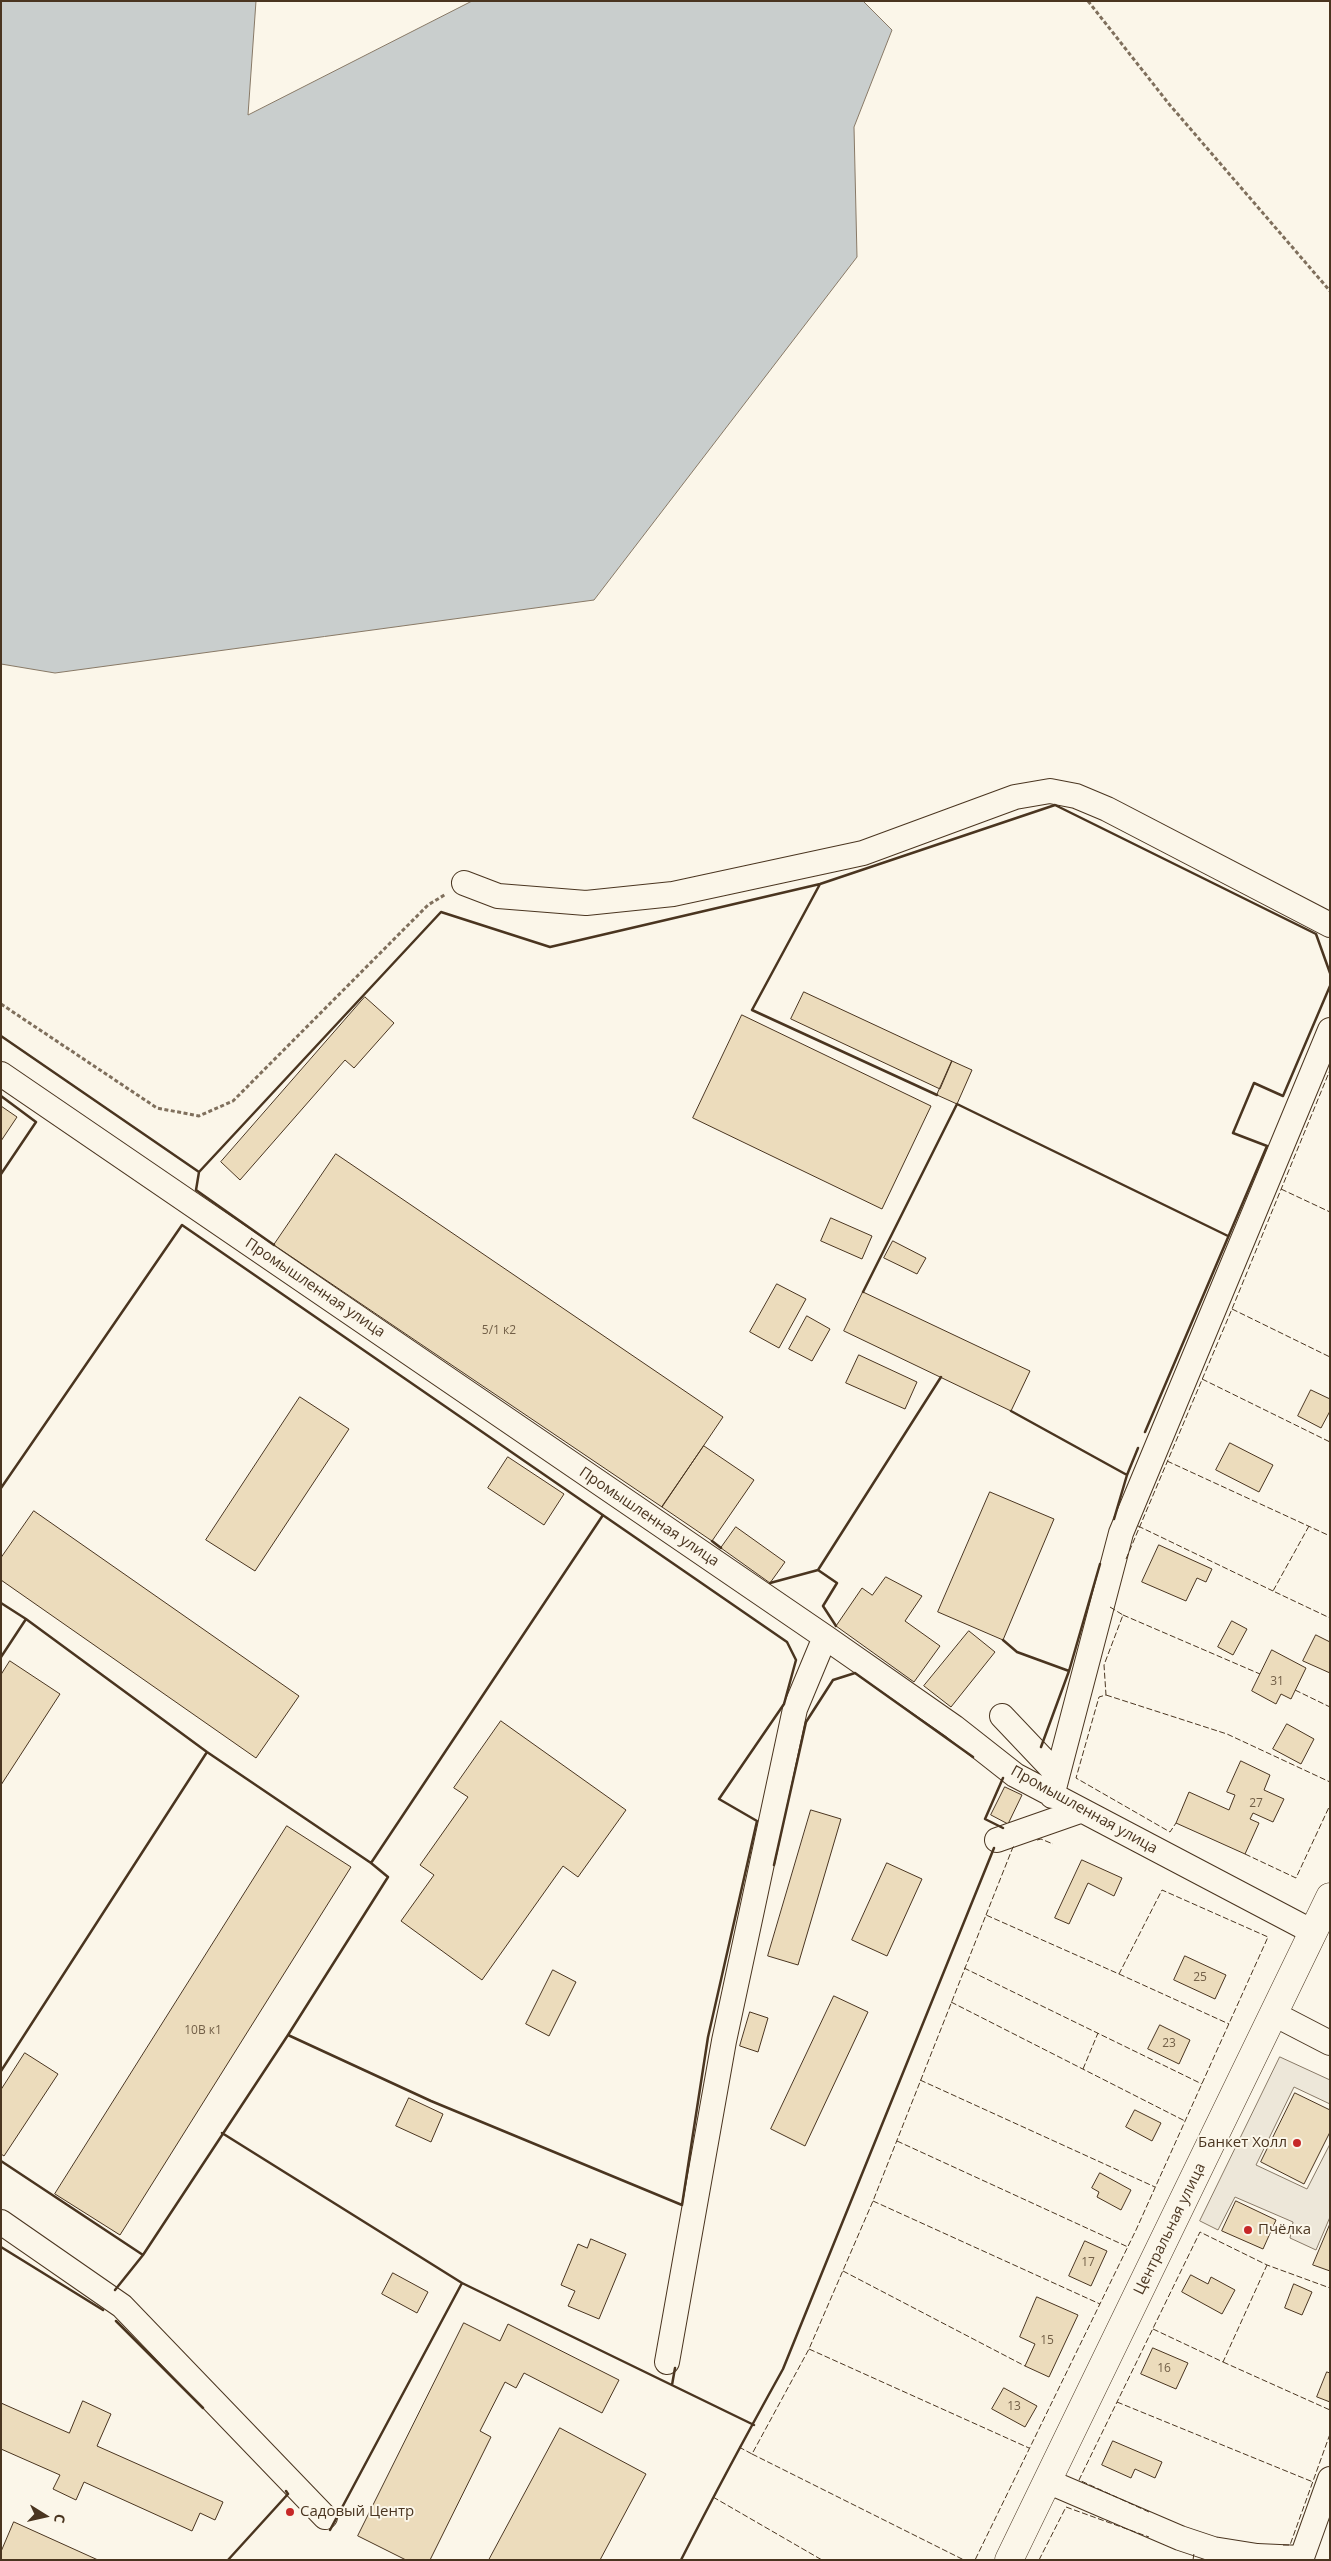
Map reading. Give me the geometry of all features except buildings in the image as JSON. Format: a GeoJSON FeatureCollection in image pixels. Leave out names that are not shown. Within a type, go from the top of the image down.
{"type":"FeatureCollection","features":[{"type":"Feature","properties":{"kind":"main road","name":"Центральная улица"},"geometry":{"type":"LineString","coordinates":[[1008,2560],[1330,1897]]}},
{"type":"Feature","properties":{"kind":"street"},"geometry":{"type":"LineString","coordinates":[[464,883],[498,896],[586,903],[673,894],[862,853],[1015,797],[1050,791],[1076,796],[1108,809],[1330,925]]}},
{"type":"Feature","properties":{"kind":"street"},"geometry":{"type":"LineString","coordinates":[[1054,1785],[1121,1533],[1148,1444],[1330,1030]]}},
{"type":"Feature","properties":{"kind":"street","name":"Промышленная улица"},"geometry":{"type":"LineString","coordinates":[[1,1074],[825,1637],[954,1727],[1015,1775],[1054,1785],[1080,1811],[1313,1932]]}},
{"type":"Feature","properties":{"kind":"street"},"geometry":{"type":"LineString","coordinates":[[667,2362],[724,2041],[790,1729],[795,1709],[825,1637]]}},
{"type":"Feature","properties":{"kind":"street"},"geometry":{"type":"LineString","coordinates":[[1002,1716],[1054,1785]]}},
{"type":"Feature","properties":{"kind":"street"},"geometry":{"type":"LineString","coordinates":[[997,1840],[1080,1811]]}},
{"type":"Feature","properties":{"kind":"street"},"geometry":{"type":"LineString","coordinates":[[1274,2014],[1326,2043]]}},
{"type":"Feature","properties":{"kind":"street"},"geometry":{"type":"LineString","coordinates":[[1,2222],[116,2310],[279,2478],[325,2517]]}},
{"type":"Feature","properties":{"kind":"street"},"geometry":{"type":"LineString","coordinates":[[1047,2481],[1180,2538],[1213,2549],[1257,2556],[1301,2559],[1330,2479]]}},
{"type":"Feature","properties":{"kind":"path"},"geometry":{"type":"LineString","coordinates":[[1088,1],[1169,104],[1330,291]]}},
{"type":"Feature","properties":{"kind":"path"},"geometry":{"type":"LineString","coordinates":[[1,1004],[157,1108],[199,1116],[233,1101],[428,905],[464,883]]}},
{"type":"Feature","properties":{"kind":"shaded area"},"geometry":{"type":"Polygon","coordinates":[[[1,1],[256,1],[248,115],[472,1],[863,1],[892,30],[854,127],[857,257],[594,600],[55,673],[1,664],[1,1]]]}},
{"type":"Feature","properties":{"kind":"shaded area"},"geometry":{"type":"Polygon","coordinates":[[[1280,2057],[1330,2080],[1330,2104],[1294,2087],[1256,2165],[1307,2189],[1330,2144],[1330,2217],[1316,2250],[1290,2238],[1293,2222],[1235,2197],[1218,2230],[1200,2221],[1280,2057]]]}},
{"type":"Feature","properties":{"kind":"fence"},"geometry":{"type":"LineString","coordinates":[[1126,1559],[1232,1309],[1330,1070]]}},
{"type":"Feature","properties":{"kind":"fence"},"geometry":{"type":"LineString","coordinates":[[1281,1189],[1330,1212]]}},
{"type":"Feature","properties":{"kind":"fence"},"geometry":{"type":"LineString","coordinates":[[1232,1309],[1330,1357]]}},
{"type":"Feature","properties":{"kind":"fence"},"geometry":{"type":"LineString","coordinates":[[1202,1379],[1330,1442]]}},
{"type":"Feature","properties":{"kind":"fence"},"geometry":{"type":"LineString","coordinates":[[1167,1461],[1330,1536]]}},
{"type":"Feature","properties":{"kind":"fence"},"geometry":{"type":"LineString","coordinates":[[1138,1526],[1273,1591]]}},
{"type":"Feature","properties":{"kind":"fence"},"geometry":{"type":"LineString","coordinates":[[1309,1526],[1273,1591],[1330,1618]]}},
{"type":"Feature","properties":{"kind":"fence"},"geometry":{"type":"LineString","coordinates":[[1110,1607],[1123,1615],[1104,1665],[1106,1695],[1099,1697],[1076,1778],[1170,1832],[1176,1823]]}},
{"type":"Feature","properties":{"kind":"fence"},"geometry":{"type":"LineString","coordinates":[[1123,1615],[1260,1674]]}},
{"type":"Feature","properties":{"kind":"fence"},"geometry":{"type":"LineString","coordinates":[[1295,1690],[1330,1707]]}},
{"type":"Feature","properties":{"kind":"fence"},"geometry":{"type":"LineString","coordinates":[[1106,1695],[1227,1734],[1330,1782]]}},
{"type":"Feature","properties":{"kind":"fence"},"geometry":{"type":"LineString","coordinates":[[1245,1854],[1296,1878],[1330,1805]]}},
{"type":"Feature","properties":{"kind":"fence"},"geometry":{"type":"LineString","coordinates":[[1037,1840],[1041,1839],[1053,1844]]}},
{"type":"Feature","properties":{"kind":"fence"},"geometry":{"type":"LineString","coordinates":[[986,1915],[1015,1846]]}},
{"type":"Feature","properties":{"kind":"fence"},"geometry":{"type":"LineString","coordinates":[[739,2447],[752,2454],[809,2349],[873,2201],[986,1915],[1119,1974],[1162,1890],[1268,1937],[1136,2230],[975,2560]]}},
{"type":"Feature","properties":{"kind":"fence"},"geometry":{"type":"LineString","coordinates":[[964,1968],[1202,2084]]}},
{"type":"Feature","properties":{"kind":"fence"},"geometry":{"type":"LineString","coordinates":[[1119,1974],[1229,2024]]}},
{"type":"Feature","properties":{"kind":"fence"},"geometry":{"type":"LineString","coordinates":[[951,2002],[1185,2121]]}},
{"type":"Feature","properties":{"kind":"fence"},"geometry":{"type":"LineString","coordinates":[[1083,2069],[1098,2033]]}},
{"type":"Feature","properties":{"kind":"fence"},"geometry":{"type":"LineString","coordinates":[[920,2080],[1155,2187]]}},
{"type":"Feature","properties":{"kind":"fence"},"geometry":{"type":"LineString","coordinates":[[897,2141],[1128,2247]]}},
{"type":"Feature","properties":{"kind":"fence"},"geometry":{"type":"LineString","coordinates":[[873,2201],[1100,2304]]}},
{"type":"Feature","properties":{"kind":"fence"},"geometry":{"type":"LineString","coordinates":[[1149,2512],[1079,2480],[1200,2232],[1267,2265],[1330,2288]]}},
{"type":"Feature","properties":{"kind":"fence"},"geometry":{"type":"LineString","coordinates":[[1153,2329],[1223,2362],[1267,2265]]}},
{"type":"Feature","properties":{"kind":"fence"},"geometry":{"type":"LineString","coordinates":[[843,2271],[1025,2366]]}},
{"type":"Feature","properties":{"kind":"fence"},"geometry":{"type":"LineString","coordinates":[[809,2349],[1029,2448]]}},
{"type":"Feature","properties":{"kind":"fence"},"geometry":{"type":"LineString","coordinates":[[1223,2362],[1330,2410]]}},
{"type":"Feature","properties":{"kind":"fence"},"geometry":{"type":"LineString","coordinates":[[1117,2402],[1313,2482]]}},
{"type":"Feature","properties":{"kind":"fence"},"geometry":{"type":"LineString","coordinates":[[1283,2545],[1290,2545],[1330,2434]]}},
{"type":"Feature","properties":{"kind":"fence"},"geometry":{"type":"LineString","coordinates":[[752,2454],[964,2560]]}},
{"type":"Feature","properties":{"kind":"fence"},"geometry":{"type":"LineString","coordinates":[[713,2497],[822,2560]]}},
{"type":"Feature","properties":{"kind":"fence"},"geometry":{"type":"LineString","coordinates":[[1039,2560],[1066,2507],[1149,2537]]}},
{"type":"Feature","properties":{"kind":"fence"},"geometry":{"type":"LineString","coordinates":[[1193,2560],[1194,2553]]}},
{"type":"Feature","properties":{"kind":"wall"},"geometry":{"type":"LineString","coordinates":[[274,1245],[196,1190],[199,1172],[441,912],[550,947],[820,884],[1055,805],[1316,934],[1330,973]]}},
{"type":"Feature","properties":{"kind":"wall"},"geometry":{"type":"LineString","coordinates":[[820,884],[752,1010],[937,1095]]}},
{"type":"Feature","properties":{"kind":"wall"},"geometry":{"type":"LineString","coordinates":[[1145,1432],[1267,1146],[1233,1133],[1254,1083],[1283,1096],[1330,986]]}},
{"type":"Feature","properties":{"kind":"wall"},"geometry":{"type":"LineString","coordinates":[[1,1036],[199,1172]]}},
{"type":"Feature","properties":{"kind":"wall"},"geometry":{"type":"LineString","coordinates":[[1,1096],[36,1122],[1,1174]]}},
{"type":"Feature","properties":{"kind":"wall"},"geometry":{"type":"LineString","coordinates":[[863,1292],[957,1104],[1228,1236]]}},
{"type":"Feature","properties":{"kind":"wall"},"geometry":{"type":"LineString","coordinates":[[1,1488],[182,1225],[787,1642],[796,1660],[784,1704],[719,1799],[757,1821],[708,2037],[682,2205],[431,2101],[288,2035]]}},
{"type":"Feature","properties":{"kind":"wall"},"geometry":{"type":"LineString","coordinates":[[836,1626],[823,1606],[837,1583],[818,1570],[941,1377]]}},
{"type":"Feature","properties":{"kind":"wall"},"geometry":{"type":"LineString","coordinates":[[1011,1411],[1127,1475]]}},
{"type":"Feature","properties":{"kind":"wall"},"geometry":{"type":"LineString","coordinates":[[1114,1519],[1127,1475],[1138,1448]]}},
{"type":"Feature","properties":{"kind":"wall"},"geometry":{"type":"LineString","coordinates":[[1,1603],[26,1619],[207,1752],[371,1863],[603,1515]]}},
{"type":"Feature","properties":{"kind":"wall"},"geometry":{"type":"LineString","coordinates":[[712,1541],[721,1548]]}},
{"type":"Feature","properties":{"kind":"wall"},"geometry":{"type":"LineString","coordinates":[[1041,1747],[1069,1671],[1100,1564]]}},
{"type":"Feature","properties":{"kind":"wall"},"geometry":{"type":"LineString","coordinates":[[770,1583],[818,1570]]}},
{"type":"Feature","properties":{"kind":"wall"},"geometry":{"type":"LineString","coordinates":[[1,1657],[26,1619]]}},
{"type":"Feature","properties":{"kind":"wall"},"geometry":{"type":"LineString","coordinates":[[1003,1640],[1017,1652],[1069,1671]]}},
{"type":"Feature","properties":{"kind":"wall"},"geometry":{"type":"LineString","coordinates":[[774,1865],[806,1722],[833,1680],[855,1673],[973,1757]]}},
{"type":"Feature","properties":{"kind":"wall"},"geometry":{"type":"LineString","coordinates":[[1,2071],[207,1752]]}},
{"type":"Feature","properties":{"kind":"wall"},"geometry":{"type":"LineString","coordinates":[[1003,1778],[985,1819],[1003,1828]]}},
{"type":"Feature","properties":{"kind":"wall"},"geometry":{"type":"LineString","coordinates":[[681,2560],[783,2369],[994,1848]]}},
{"type":"Feature","properties":{"kind":"wall"},"geometry":{"type":"LineString","coordinates":[[1,2161],[143,2255],[288,2035],[388,1877],[371,1863]]}},
{"type":"Feature","properties":{"kind":"wall"},"geometry":{"type":"LineString","coordinates":[[222,2133],[462,2283]]}},
{"type":"Feature","properties":{"kind":"wall"},"geometry":{"type":"LineString","coordinates":[[1,2247],[103,2310]]}},
{"type":"Feature","properties":{"kind":"wall"},"geometry":{"type":"LineString","coordinates":[[115,2290],[143,2255]]}},
{"type":"Feature","properties":{"kind":"wall"},"geometry":{"type":"LineString","coordinates":[[330,2530],[462,2283],[754,2425]]}},
{"type":"Feature","properties":{"kind":"wall"},"geometry":{"type":"LineString","coordinates":[[116,2321],[203,2408]]}},
{"type":"Feature","properties":{"kind":"wall"},"geometry":{"type":"LineString","coordinates":[[672,2385],[675,2368]]}},
{"type":"Feature","properties":{"kind":"wall"},"geometry":{"type":"LineString","coordinates":[[228,2560],[288,2494],[286,2491]]}},
{"type":"Feature","properties":{"kind":"place","name":"Банкет Холл"},"geometry":{"type":"Point","coordinates":[1297,2143]}},
{"type":"Feature","properties":{"kind":"place","name":"Пчёлка"},"geometry":{"type":"Point","coordinates":[1248,2230]}},
{"type":"Feature","properties":{"kind":"place","name":"Садовый Центр"},"geometry":{"type":"Point","coordinates":[290,2512]}}]}
